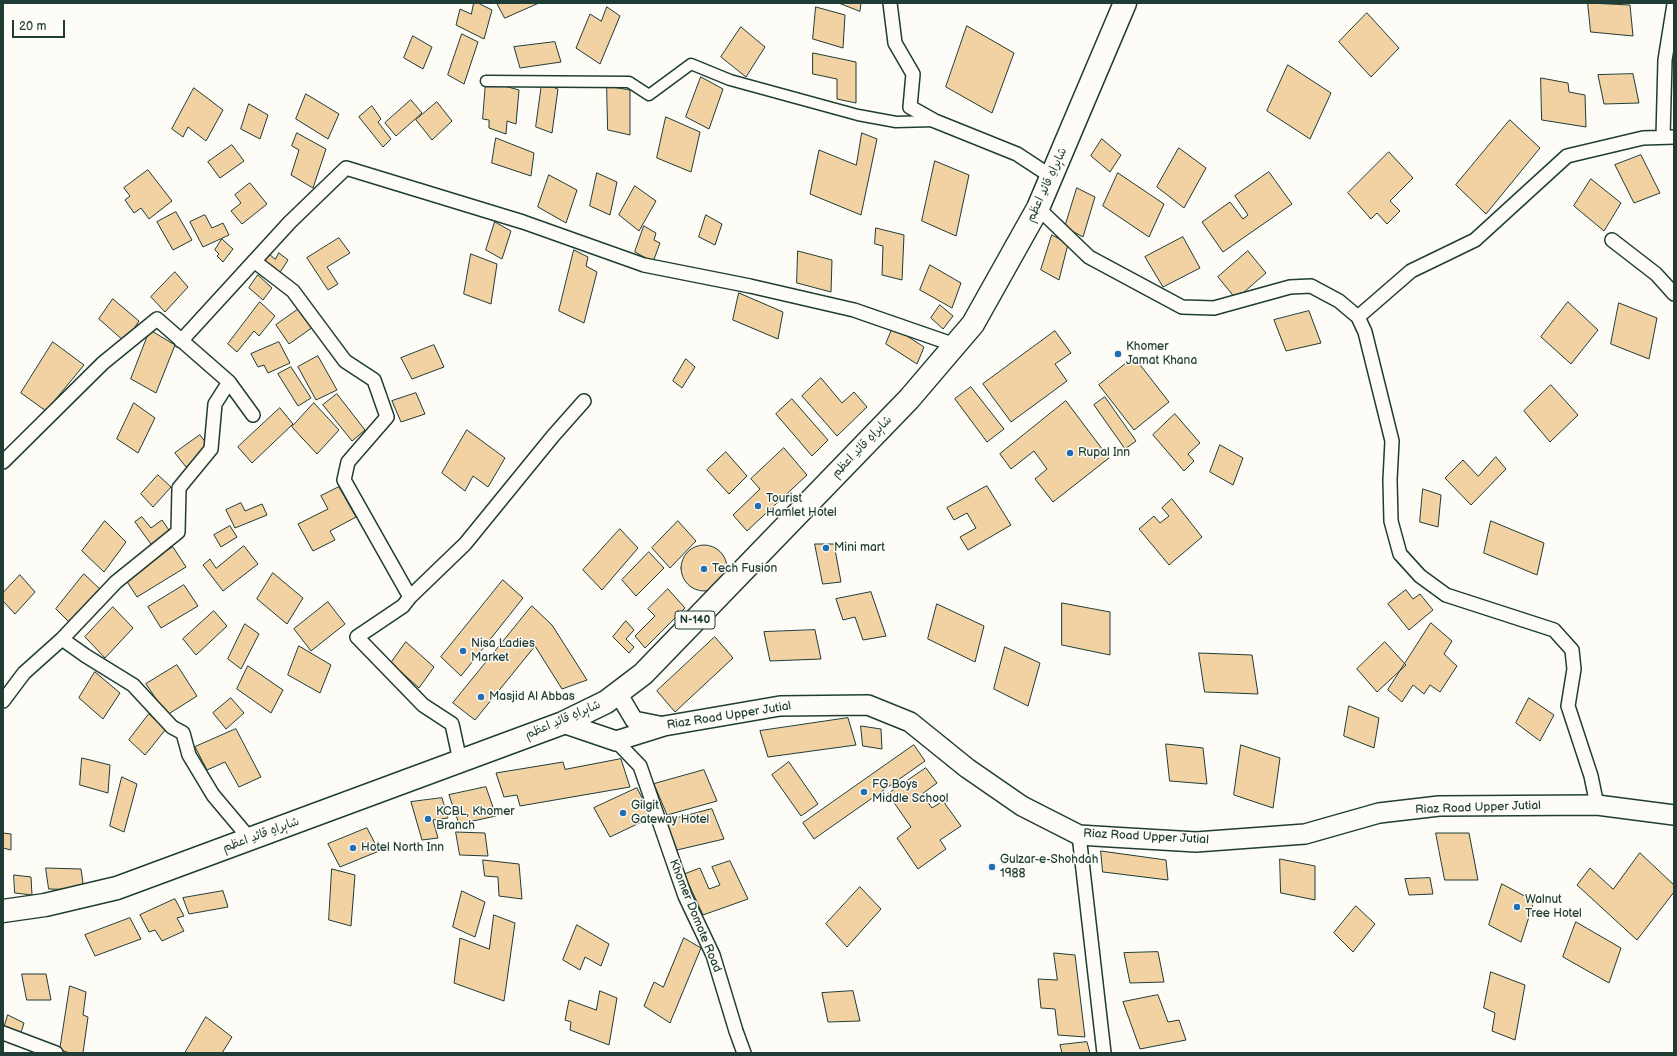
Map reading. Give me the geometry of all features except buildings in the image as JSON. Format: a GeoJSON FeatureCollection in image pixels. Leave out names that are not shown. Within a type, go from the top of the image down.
{"type":"FeatureCollection","features":[{"type":"Feature","properties":{"kind":"highway","name":"شاہراہِ قائدِ اعظم"},"geometry":{"type":"LineString","coordinates":[[3,911],[45,906],[117,888],[250,840],[563,723],[606,702],[643,674],[909,399],[973,324],[1038,208],[1125,3]]}},
{"type":"Feature","properties":{"kind":"main road","name":"Riaz Road Upper Jutial"},"geometry":{"type":"LineString","coordinates":[[616,741],[664,726],[780,706],[868,705],[910,722],[967,768],[1022,806],[1080,835],[1196,842],[1305,834],[1379,813],[1439,806],[1597,805],[1674,816]]}},
{"type":"Feature","properties":{"kind":"main road"},"geometry":{"type":"LineString","coordinates":[[563,723],[616,741]]}},
{"type":"Feature","properties":{"kind":"street"},"geometry":{"type":"LineString","coordinates":[[890,3],[895,43],[913,74],[910,107],[935,121],[1016,154],[1052,177]]}},
{"type":"Feature","properties":{"kind":"street"},"geometry":{"type":"LineString","coordinates":[[1358,317],[1411,271],[1475,240],[1567,156],[1643,138],[1669,137],[1665,60],[1674,4]]}},
{"type":"Feature","properties":{"kind":"street"},"geometry":{"type":"LineString","coordinates":[[486,81],[629,82],[649,94],[691,64],[730,80],[858,115],[896,122],[935,121]]}},
{"type":"Feature","properties":{"kind":"street"},"geometry":{"type":"LineString","coordinates":[[181,341],[290,222],[346,168],[522,222],[644,265],[750,286],[854,310],[955,345]]}},
{"type":"Feature","properties":{"kind":"street"},"geometry":{"type":"LineString","coordinates":[[1038,208],[1089,257],[1182,307],[1214,308],[1290,287],[1311,286],[1339,301],[1358,317],[1365,332],[1392,440],[1390,480],[1391,521],[1400,554],[1420,576],[1446,595],[1554,630],[1572,650],[1574,669],[1568,706],[1591,776],[1597,805]]}},
{"type":"Feature","properties":{"kind":"street"},"geometry":{"type":"LineString","coordinates":[[1612,240],[1656,274],[1674,294]]}},
{"type":"Feature","properties":{"kind":"street"},"geometry":{"type":"LineString","coordinates":[[254,260],[293,291],[344,361],[374,380],[387,417],[348,462],[344,480],[410,597]]}},
{"type":"Feature","properties":{"kind":"street"},"geometry":{"type":"LineString","coordinates":[[3,462],[103,363],[156,319],[229,382],[253,414]]}},
{"type":"Feature","properties":{"kind":"street"},"geometry":{"type":"LineString","coordinates":[[3,701],[24,673],[62,639],[116,582],[178,532],[180,488],[211,449],[215,404],[229,382]]}},
{"type":"Feature","properties":{"kind":"street"},"geometry":{"type":"LineString","coordinates":[[460,761],[452,724],[423,705],[357,637],[403,606],[410,597],[465,544],[553,436],[584,401]]}},
{"type":"Feature","properties":{"kind":"street"},"geometry":{"type":"LineString","coordinates":[[62,639],[86,656],[133,685],[172,727],[183,734],[189,756],[213,795],[250,840]]}},
{"type":"Feature","properties":{"kind":"street"},"geometry":{"type":"LineString","coordinates":[[618,693],[634,720],[664,726]]}},
{"type":"Feature","properties":{"kind":"street","name":"Khomer Domote Road"},"geometry":{"type":"LineString","coordinates":[[616,741],[640,766],[685,896],[713,954],[744,1053]]}},
{"type":"Feature","properties":{"kind":"street"},"geometry":{"type":"LineString","coordinates":[[1080,835],[1104,1053]]}},
{"type":"Feature","properties":{"kind":"street"},"geometry":{"type":"LineString","coordinates":[[3,1033],[56,1053]]}},
{"type":"Feature","properties":{"kind":"place","name":"Khomer Jamat Khana"},"geometry":{"type":"Point","coordinates":[1118,354]}},
{"type":"Feature","properties":{"kind":"place","name":"Rupal Inn"},"geometry":{"type":"Point","coordinates":[1070,453]}},
{"type":"Feature","properties":{"kind":"place","name":"Tourist Hamlet Hotel"},"geometry":{"type":"Point","coordinates":[758,506]}},
{"type":"Feature","properties":{"kind":"place","name":"Mini mart"},"geometry":{"type":"Point","coordinates":[826,548]}},
{"type":"Feature","properties":{"kind":"place","name":"Tech Fusion"},"geometry":{"type":"Point","coordinates":[704,569]}},
{"type":"Feature","properties":{"kind":"place","name":"Nisa Ladies Market"},"geometry":{"type":"Point","coordinates":[463,651]}},
{"type":"Feature","properties":{"kind":"place","name":"Masjid Al Abbas"},"geometry":{"type":"Point","coordinates":[481,697]}},
{"type":"Feature","properties":{"kind":"place","name":"FG Boys Middle School"},"geometry":{"type":"Point","coordinates":[864,792]}},
{"type":"Feature","properties":{"kind":"place","name":"Gilgit Gateway Hotel"},"geometry":{"type":"Point","coordinates":[623,813]}},
{"type":"Feature","properties":{"kind":"place","name":"KCBL, Khomer Branch"},"geometry":{"type":"Point","coordinates":[428,819]}},
{"type":"Feature","properties":{"kind":"place","name":"Hotel North Inn"},"geometry":{"type":"Point","coordinates":[353,848]}},
{"type":"Feature","properties":{"kind":"place","name":"Gulzar-e-Shohdah 1988"},"geometry":{"type":"Point","coordinates":[992,867]}},
{"type":"Feature","properties":{"kind":"place","name":"Walnut Tree Hotel"},"geometry":{"type":"Point","coordinates":[1517,907]}}]}
